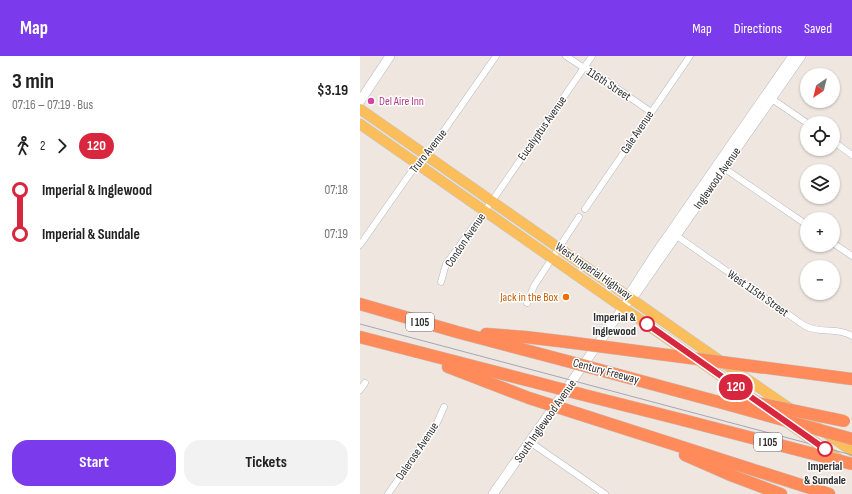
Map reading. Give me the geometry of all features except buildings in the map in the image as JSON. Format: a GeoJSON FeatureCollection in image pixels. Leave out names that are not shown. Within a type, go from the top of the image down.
{"type":"FeatureCollection","features":[{"type":"Feature","properties":{"kind":"highway","name":"Century Freeway"},"geometry":{"type":"LineString","coordinates":[[360,304],[458,332],[730,405],[852,447]]}},
{"type":"Feature","properties":{"kind":"highway"},"geometry":{"type":"LineString","coordinates":[[458,332],[567,342],[852,379]]}},
{"type":"Feature","properties":{"kind":"highway","name":"I 105"},"geometry":{"type":"LineString","coordinates":[[360,337],[398,348],[847,462]]}},
{"type":"Feature","properties":{"kind":"highway"},"geometry":{"type":"LineString","coordinates":[[398,348],[529,398],[828,494]]}},
{"type":"Feature","properties":{"kind":"highway"},"geometry":{"type":"LineString","coordinates":[[730,405],[748,401],[852,422]]}},
{"type":"Feature","properties":{"kind":"highway"},"geometry":{"type":"LineString","coordinates":[[625,429],[733,476],[781,494]]}},
{"type":"Feature","properties":{"kind":"main road"},"geometry":{"type":"LineString","coordinates":[[360,100],[390,56]]}},
{"type":"Feature","properties":{"kind":"main road","name":"Inglewood Avenue"},"geometry":{"type":"LineString","coordinates":[[623,308],[630,298],[632,289],[674,234],[721,166],[769,96],[793,56]]}},
{"type":"Feature","properties":{"kind":"main road","name":"Inglewood Avenue"},"geometry":{"type":"LineString","coordinates":[[769,96],[802,56]]}},
{"type":"Feature","properties":{"kind":"main road","name":"West Imperial Highway"},"geometry":{"type":"LineString","coordinates":[[360,109],[425,156],[630,298],[852,447]]}},
{"type":"Feature","properties":{"kind":"main road","name":"West Imperial Highway"},"geometry":{"type":"LineString","coordinates":[[360,124],[623,308],[847,462],[852,468]]}},
{"type":"Feature","properties":{"kind":"main road","name":"South Inglewood Avenue"},"geometry":{"type":"LineString","coordinates":[[493,494],[623,308]]}},
{"type":"Feature","properties":{"kind":"street","name":"Truro Avenue"},"geometry":{"type":"LineString","coordinates":[[360,245],[417,164],[430,152],[496,56]]}},
{"type":"Feature","properties":{"kind":"street","name":"116th Street"},"geometry":{"type":"LineString","coordinates":[[566,56],[651,112]]}},
{"type":"Feature","properties":{"kind":"street","name":"Eucalyptus Avenue"},"geometry":{"type":"LineString","coordinates":[[492,201],[592,56]]}},
{"type":"Feature","properties":{"kind":"street","name":"Gale Avenue"},"geometry":{"type":"LineString","coordinates":[[585,209],[690,56]]}},
{"type":"Feature","properties":{"kind":"street"},"geometry":{"type":"LineString","coordinates":[[769,96],[800,118]]}},
{"type":"Feature","properties":{"kind":"street"},"geometry":{"type":"LineString","coordinates":[[840,146],[852,155]]}},
{"type":"Feature","properties":{"kind":"street"},"geometry":{"type":"LineString","coordinates":[[721,166],[800,220]]}},
{"type":"Feature","properties":{"kind":"street","name":"Condon Avenue"},"geometry":{"type":"LineString","coordinates":[[441,282],[446,264],[492,201]]}},
{"type":"Feature","properties":{"kind":"street"},"geometry":{"type":"LineString","coordinates":[[527,303],[534,286],[579,217]]}},
{"type":"Feature","properties":{"kind":"street","name":"West 115th Street"},"geometry":{"type":"LineString","coordinates":[[674,234],[805,326],[814,330],[837,330],[852,336]]}},
{"type":"Feature","properties":{"kind":"street"},"geometry":{"type":"LineString","coordinates":[[840,248],[852,256]]}},
{"type":"Feature","properties":{"kind":"street"},"geometry":{"type":"LineString","coordinates":[[360,390],[365,383]]}},
{"type":"Feature","properties":{"kind":"street","name":"Dalerose Avenue"},"geometry":{"type":"LineString","coordinates":[[388,494],[436,425],[444,408]]}},
{"type":"Feature","properties":{"kind":"street"},"geometry":{"type":"LineString","coordinates":[[530,442],[605,494]]}},
{"type":"Feature","properties":{"kind":"street"},"geometry":{"type":"LineString","coordinates":[[847,462],[852,447]]}},
{"type":"Feature","properties":{"kind":"tram line"},"geometry":{"type":"LineString","coordinates":[[360,324],[852,455]]}},
{"type":"Feature","properties":{"kind":"bus line","name":"120"},"geometry":{"type":"LineString","coordinates":[[647,324],[825,449]]}},
{"type":"Feature","properties":{"kind":"place","name":"Del Aire Inn"},"geometry":{"type":"Point","coordinates":[371,101]}},
{"type":"Feature","properties":{"kind":"place","name":"Jack in the Box"},"geometry":{"type":"Point","coordinates":[566,297]}},
{"type":"Feature","properties":{"kind":"place","name":"Imperial & Inglewood"},"geometry":{"type":"Point","coordinates":[647,324]}},
{"type":"Feature","properties":{"kind":"place","name":"Imperial & Sundale"},"geometry":{"type":"Point","coordinates":[825,449]}}]}
